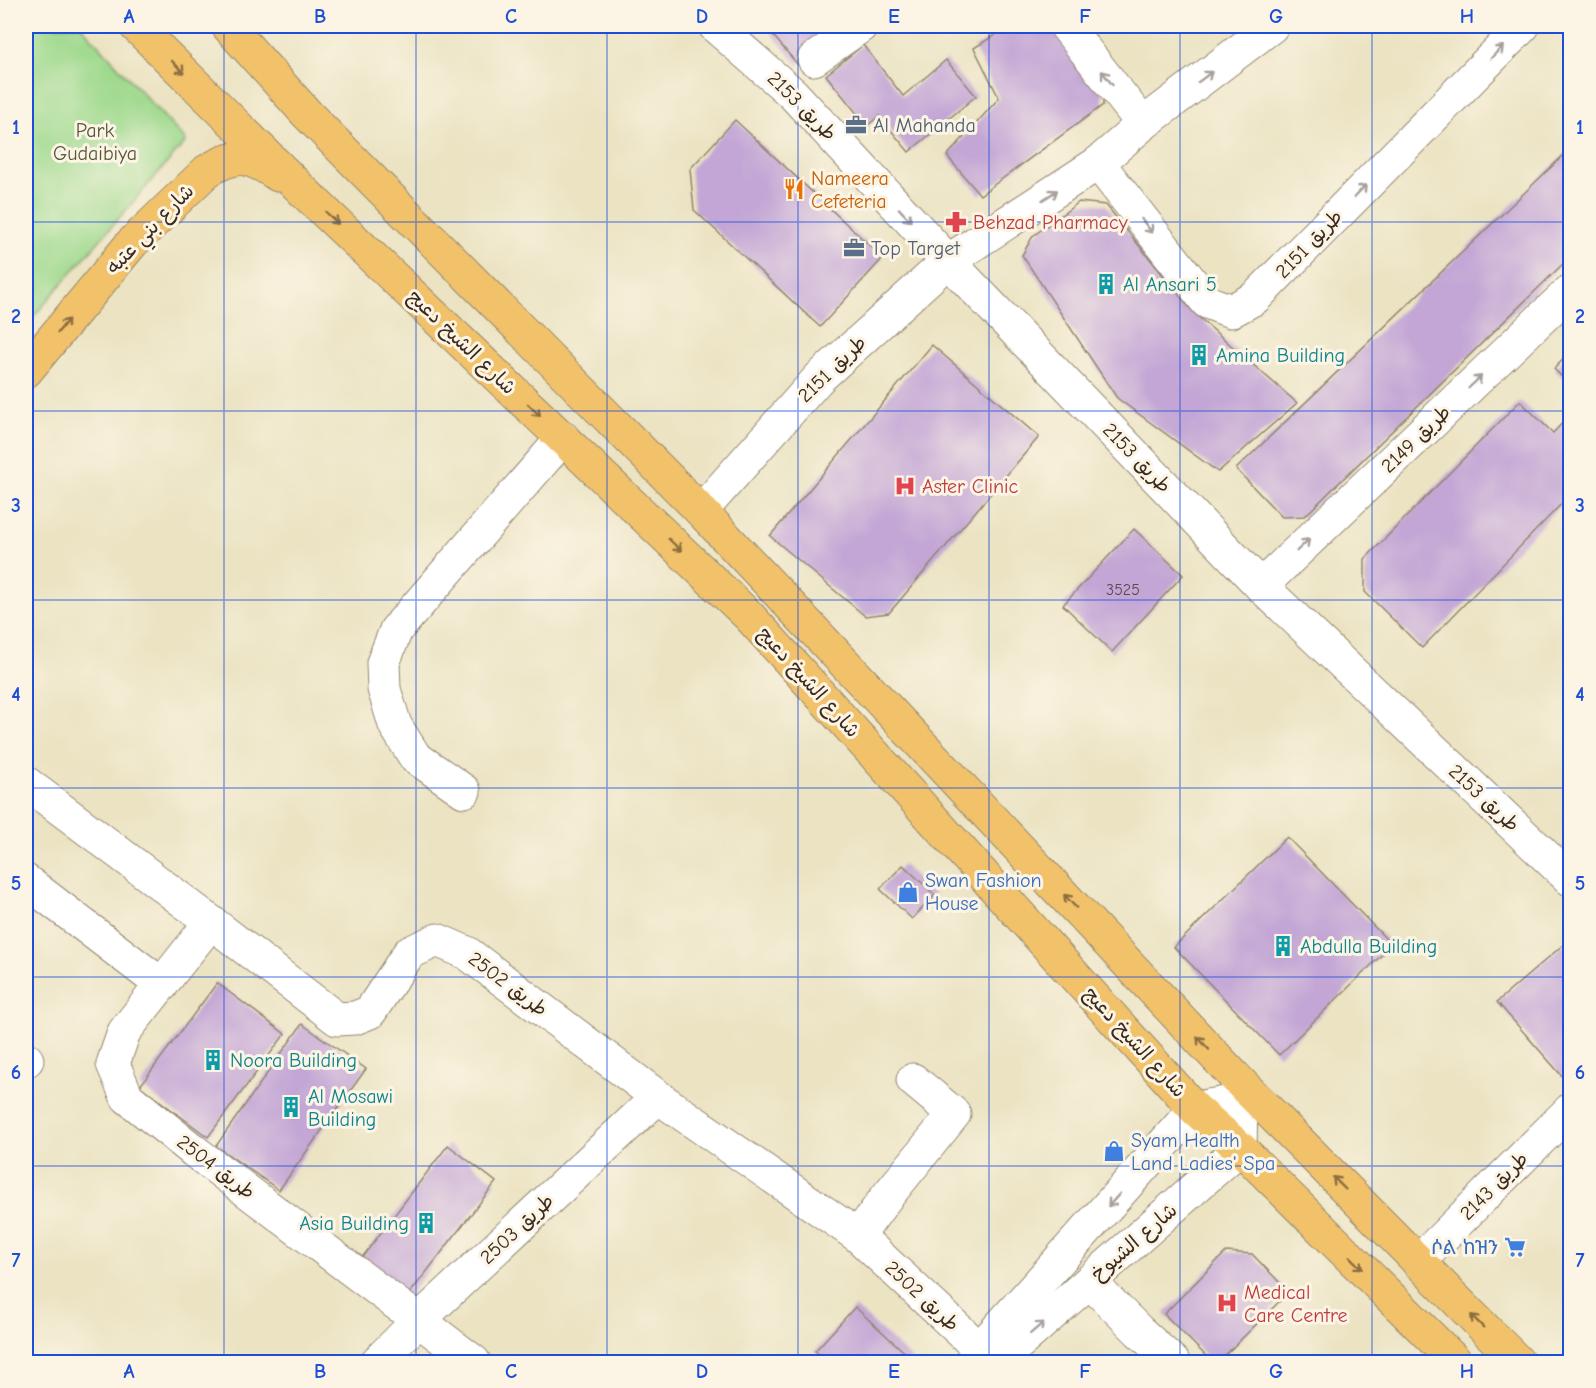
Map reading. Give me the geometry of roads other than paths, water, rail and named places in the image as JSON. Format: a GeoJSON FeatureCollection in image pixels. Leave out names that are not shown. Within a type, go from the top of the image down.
{"type":"FeatureCollection","features":[{"type":"Feature","properties":{"kind":"main road","name":"شارع الشيخ دعيج"},"geometry":{"type":"LineString","coordinates":[[136,26],[303,191],[749,616],[1195,1109],[1240,1148],[1456,1362]]}},
{"type":"Feature","properties":{"kind":"main road","name":"شارع الشيخ دعيج"},"geometry":{"type":"LineString","coordinates":[[228,26],[307,114],[701,511],[1246,1094],[1518,1362]]}},
{"type":"Feature","properties":{"kind":"main road","name":"شارع بني عتبه"},"geometry":{"type":"LineString","coordinates":[[26,371],[132,243],[207,171],[232,159],[255,160],[303,191]]}},
{"type":"Feature","properties":{"kind":"street","name":"طريق 2153"},"geometry":{"type":"LineString","coordinates":[[715,26],[793,94],[948,261],[1261,586],[1567,869]]}},
{"type":"Feature","properties":{"kind":"street"},"geometry":{"type":"LineString","coordinates":[[814,58],[861,26]]}},
{"type":"Feature","properties":{"kind":"street"},"geometry":{"type":"LineString","coordinates":[[1066,26],[1143,124]]}},
{"type":"Feature","properties":{"kind":"street","name":"طريق 2151"},"geometry":{"type":"LineString","coordinates":[[701,511],[819,378],[948,261],[1098,163],[1143,124],[1272,26]]}},
{"type":"Feature","properties":{"kind":"street","name":"طريق 2151"},"geometry":{"type":"LineString","coordinates":[[1098,163],[1207,302],[1230,311],[1255,298],[1522,26]]}},
{"type":"Feature","properties":{"kind":"street","name":"طريق 2149"},"geometry":{"type":"LineString","coordinates":[[1261,586],[1570,291]]}},
{"type":"Feature","properties":{"kind":"street"},"geometry":{"type":"LineString","coordinates":[[464,791],[416,757],[395,724],[384,689],[383,663],[396,630],[563,438]]}},
{"type":"Feature","properties":{"kind":"street","name":"طريق 2502"},"geometry":{"type":"LineString","coordinates":[[26,783],[338,1019],[355,1018],[370,1012],[410,953],[437,940],[467,953],[658,1097],[858,1236],[984,1359]]}},
{"type":"Feature","properties":{"kind":"street"},"geometry":{"type":"LineString","coordinates":[[26,881],[162,985]]}},
{"type":"Feature","properties":{"kind":"street","name":"طريق 2504"},"geometry":{"type":"LineString","coordinates":[[211,922],[124,1032],[113,1064],[127,1097],[194,1151],[474,1362]]}},
{"type":"Feature","properties":{"kind":"street"},"geometry":{"type":"LineString","coordinates":[[858,1236],[885,1198],[954,1114],[914,1080]]}},
{"type":"Feature","properties":{"kind":"street"},"geometry":{"type":"LineString","coordinates":[[1195,1109],[1226,1102],[1246,1094],[1240,1148]]}},
{"type":"Feature","properties":{"kind":"street","name":"طريق 2503"},"geometry":{"type":"LineString","coordinates":[[377,1362],[658,1097]]}},
{"type":"Feature","properties":{"kind":"street","name":"شارع الشيوخ"},"geometry":{"type":"LineString","coordinates":[[984,1359],[991,1336],[1195,1109]]}},
{"type":"Feature","properties":{"kind":"street","name":"طريق 2143"},"geometry":{"type":"LineString","coordinates":[[1418,1262],[1570,1110]]}},
{"type":"Feature","properties":{"kind":"street","name":"شارع الشيوخ"},"geometry":{"type":"LineString","coordinates":[[984,1359],[1005,1354],[1090,1282],[1240,1148]]}},
{"type":"Feature","properties":{"kind":"street"},"geometry":{"type":"LineString","coordinates":[[1090,1282],[1139,1332],[1173,1362]]}},
{"type":"Feature","properties":{"kind":"place","name":"Al Mahanda"},"geometry":{"type":"Point","coordinates":[856,125]}},
{"type":"Feature","properties":{"kind":"place","name":"Nameera Cefeteria"},"geometry":{"type":"Point","coordinates":[794,189]}},
{"type":"Feature","properties":{"kind":"place","name":"Behzad Pharmacy"},"geometry":{"type":"Point","coordinates":[956,222]}},
{"type":"Feature","properties":{"kind":"place","name":"Top Target"},"geometry":{"type":"Point","coordinates":[854,248]}},
{"type":"Feature","properties":{"kind":"place","name":"Al Ansari 5"},"geometry":{"type":"Point","coordinates":[1106,284]}},
{"type":"Feature","properties":{"kind":"place","name":"Amina Building"},"geometry":{"type":"Point","coordinates":[1199,355]}},
{"type":"Feature","properties":{"kind":"place","name":"Aster Clinic"},"geometry":{"type":"Point","coordinates":[905,486]}},
{"type":"Feature","properties":{"kind":"place","name":"Swan Fashion House"},"geometry":{"type":"Point","coordinates":[908,892]}},
{"type":"Feature","properties":{"kind":"place","name":"Abdulla Building"},"geometry":{"type":"Point","coordinates":[1283,946]}},
{"type":"Feature","properties":{"kind":"place","name":"Noora Building"},"geometry":{"type":"Point","coordinates":[213,1060]}},
{"type":"Feature","properties":{"kind":"place","name":"Al Mosawi Building"},"geometry":{"type":"Point","coordinates":[291,1107]}},
{"type":"Feature","properties":{"kind":"place","name":"Syam Health Land Ladies' Spa"},"geometry":{"type":"Point","coordinates":[1114,1151]}},
{"type":"Feature","properties":{"kind":"place","name":"Asia Building"},"geometry":{"type":"Point","coordinates":[426,1223]}},
{"type":"Feature","properties":{"kind":"place","name":"ሶል ከዝን"},"geometry":{"type":"Point","coordinates":[1515,1247]}},
{"type":"Feature","properties":{"kind":"place","name":"Medical Care Centre"},"geometry":{"type":"Point","coordinates":[1227,1303]}},
{"type":"Feature","properties":{"kind":"park label","name":"Park Gudaibiya"},"geometry":{"type":"Point","coordinates":[95,142]}}]}
